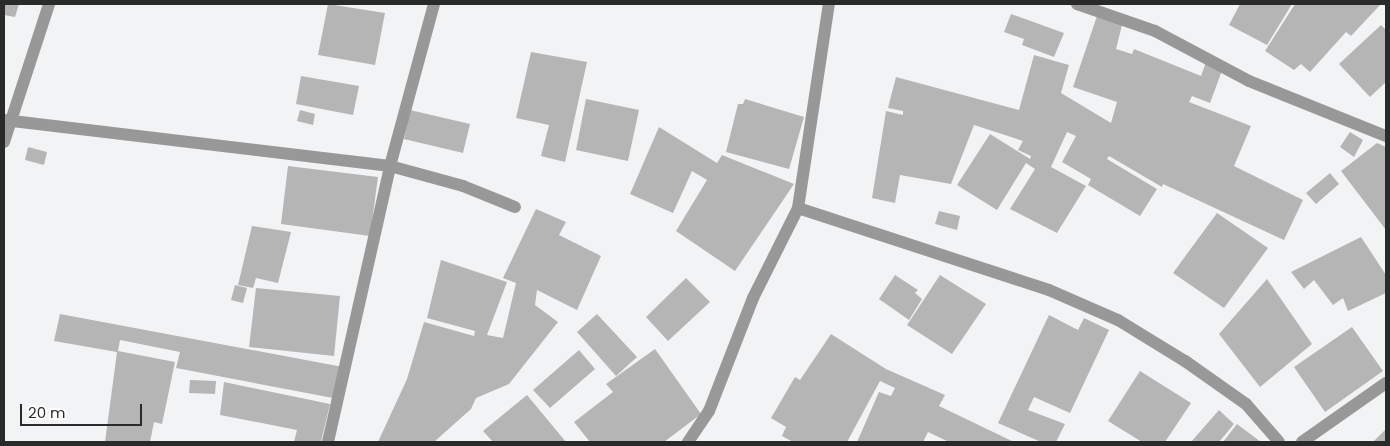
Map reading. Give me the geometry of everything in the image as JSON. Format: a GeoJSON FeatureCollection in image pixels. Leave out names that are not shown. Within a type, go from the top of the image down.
{"type":"FeatureCollection","features":[{"type":"Feature","properties":{"kind":"street"},"geometry":{"type":"LineString","coordinates":[[4,142],[7,120],[49,4]]}},
{"type":"Feature","properties":{"kind":"street"},"geometry":{"type":"LineString","coordinates":[[328,442],[390,166],[434,4]]}},
{"type":"Feature","properties":{"kind":"street"},"geometry":{"type":"LineString","coordinates":[[688,442],[709,411],[753,298],[798,208],[829,4]]}},
{"type":"Feature","properties":{"kind":"street"},"geometry":{"type":"LineString","coordinates":[[1077,4],[1155,31],[1249,81],[1386,136]]}},
{"type":"Feature","properties":{"kind":"street"},"geometry":{"type":"LineString","coordinates":[[7,120],[390,166],[463,186],[515,207]]}},
{"type":"Feature","properties":{"kind":"street"},"geometry":{"type":"LineString","coordinates":[[798,208],[1049,290],[1118,320],[1185,361],[1246,404],[1279,442]]}},
{"type":"Feature","properties":{"kind":"street"},"geometry":{"type":"LineString","coordinates":[[1302,442],[1386,383]]}},
{"type":"Feature","properties":{"kind":"building"},"geometry":{"type":"Polygon","coordinates":[[[4,4],[19,4],[15,17],[4,15],[4,4]]]}},
{"type":"Feature","properties":{"kind":"building"},"geometry":{"type":"Polygon","coordinates":[[[328,4],[385,13],[375,65],[318,55],[328,4]]]}},
{"type":"Feature","properties":{"kind":"building"},"geometry":{"type":"Polygon","coordinates":[[[1240,4],[1292,4],[1267,45],[1229,25],[1240,4]]]}},
{"type":"Feature","properties":{"kind":"building"},"geometry":{"type":"Polygon","coordinates":[[[1295,4],[1381,4],[1351,36],[1346,32],[1310,72],[1301,64],[1294,70],[1265,51],[1295,4]]]}},
{"type":"Feature","properties":{"kind":"building"},"geometry":{"type":"Polygon","coordinates":[[[1098,13],[1123,21],[1116,49],[1132,54],[1134,49],[1201,76],[1206,62],[1223,68],[1210,103],[1192,96],[1189,102],[1251,126],[1234,166],[1303,200],[1284,240],[1163,184],[1162,187],[1109,156],[1107,159],[1157,189],[1140,216],[1088,185],[1091,179],[1062,162],[1076,136],[1067,132],[1051,167],[1086,186],[1057,233],[1010,209],[1035,169],[1026,163],[997,210],[957,185],[990,134],[1030,159],[1031,156],[1018,150],[1023,141],[974,125],[951,184],[900,175],[895,203],[872,198],[886,111],[903,115],[903,111],[888,108],[896,77],[1019,110],[1034,55],[1069,65],[1061,93],[1111,123],[1117,102],[1073,87],[1098,13]]]}},
{"type":"Feature","properties":{"kind":"building"},"geometry":{"type":"Polygon","coordinates":[[[1011,14],[1064,33],[1054,57],[1022,45],[1024,39],[1004,32],[1011,14]]]}},
{"type":"Feature","properties":{"kind":"building"},"geometry":{"type":"Polygon","coordinates":[[[1381,25],[1386,30],[1386,82],[1370,97],[1339,64],[1381,25]]]}},
{"type":"Feature","properties":{"kind":"building"},"geometry":{"type":"Polygon","coordinates":[[[531,52],[587,62],[565,162],[541,156],[549,125],[516,118],[531,52]]]}},
{"type":"Feature","properties":{"kind":"building"},"geometry":{"type":"Polygon","coordinates":[[[301,76],[359,86],[353,115],[296,104],[301,76]]]}},
{"type":"Feature","properties":{"kind":"building"},"geometry":{"type":"Polygon","coordinates":[[[586,99],[639,110],[628,161],[576,150],[586,99]]]}},
{"type":"Feature","properties":{"kind":"building"},"geometry":{"type":"Polygon","coordinates":[[[745,99],[804,117],[789,169],[726,152],[738,104],[743,104],[745,99]]]}},
{"type":"Feature","properties":{"kind":"building"},"geometry":{"type":"Polygon","coordinates":[[[300,110],[315,114],[313,125],[297,121],[300,110]]]}},
{"type":"Feature","properties":{"kind":"building"},"geometry":{"type":"Polygon","coordinates":[[[410,110],[470,124],[463,153],[404,139],[410,110]]]}},
{"type":"Feature","properties":{"kind":"building"},"geometry":{"type":"Polygon","coordinates":[[[659,127],[717,163],[722,155],[794,184],[735,271],[676,231],[707,180],[692,171],[673,213],[630,194],[659,127]]]}},
{"type":"Feature","properties":{"kind":"building"},"geometry":{"type":"Polygon","coordinates":[[[1350,132],[1363,140],[1354,157],[1340,147],[1350,132]]]}},
{"type":"Feature","properties":{"kind":"building"},"geometry":{"type":"Polygon","coordinates":[[[1377,143],[1386,147],[1386,230],[1341,171],[1377,143]]]}},
{"type":"Feature","properties":{"kind":"building"},"geometry":{"type":"Polygon","coordinates":[[[28,147],[47,152],[44,165],[25,160],[28,147]]]}},
{"type":"Feature","properties":{"kind":"building"},"geometry":{"type":"Polygon","coordinates":[[[288,166],[378,177],[370,236],[281,224],[288,166]]]}},
{"type":"Feature","properties":{"kind":"building"},"geometry":{"type":"Polygon","coordinates":[[[1330,173],[1339,184],[1316,204],[1306,193],[1330,173]]]}},
{"type":"Feature","properties":{"kind":"building"},"geometry":{"type":"Polygon","coordinates":[[[536,209],[566,222],[559,235],[601,256],[577,310],[537,290],[535,305],[558,322],[509,384],[476,398],[471,409],[434,442],[378,442],[407,379],[424,322],[474,336],[475,331],[427,318],[441,260],[507,282],[487,335],[503,338],[516,283],[503,278],[536,209]]]}},
{"type":"Feature","properties":{"kind":"building"},"geometry":{"type":"Polygon","coordinates":[[[939,211],[960,216],[957,230],[935,224],[939,211]]]}},
{"type":"Feature","properties":{"kind":"building"},"geometry":{"type":"Polygon","coordinates":[[[1217,213],[1268,248],[1224,308],[1173,273],[1217,213]]]}},
{"type":"Feature","properties":{"kind":"building"},"geometry":{"type":"Polygon","coordinates":[[[252,226],[291,232],[278,283],[256,278],[253,288],[238,285],[252,226]]]}},
{"type":"Feature","properties":{"kind":"building"},"geometry":{"type":"Polygon","coordinates":[[[1361,237],[1386,275],[1386,293],[1348,311],[1343,298],[1333,305],[1314,280],[1304,289],[1291,272],[1361,237]]]}},
{"type":"Feature","properties":{"kind":"building"},"geometry":{"type":"Polygon","coordinates":[[[895,275],[918,290],[915,293],[922,299],[909,320],[879,299],[895,275]]]}},
{"type":"Feature","properties":{"kind":"building"},"geometry":{"type":"Polygon","coordinates":[[[940,275],[986,304],[952,354],[907,325],[940,275]]]}},
{"type":"Feature","properties":{"kind":"building"},"geometry":{"type":"Polygon","coordinates":[[[686,278],[710,302],[668,341],[646,317],[686,278]]]}},
{"type":"Feature","properties":{"kind":"building"},"geometry":{"type":"Polygon","coordinates":[[[1267,279],[1312,344],[1260,387],[1219,334],[1267,279]]]}},
{"type":"Feature","properties":{"kind":"building"},"geometry":{"type":"Polygon","coordinates":[[[235,285],[247,288],[243,303],[231,300],[235,285]]]}},
{"type":"Feature","properties":{"kind":"building"},"geometry":{"type":"Polygon","coordinates":[[[256,288],[340,296],[334,356],[249,347],[256,288]]]}},
{"type":"Feature","properties":{"kind":"building"},"geometry":{"type":"Polygon","coordinates":[[[60,314],[343,367],[333,398],[176,368],[180,352],[120,340],[118,351],[175,362],[162,424],[154,422],[150,442],[105,442],[117,352],[54,341],[60,314]]]}},
{"type":"Feature","properties":{"kind":"building"},"geometry":{"type":"Polygon","coordinates":[[[597,314],[637,357],[616,376],[577,332],[597,314]]]}},
{"type":"Feature","properties":{"kind":"building"},"geometry":{"type":"Polygon","coordinates":[[[1049,315],[1078,330],[1084,318],[1109,330],[1070,413],[1034,397],[1028,410],[1065,424],[1056,442],[1041,442],[998,423],[1049,315]]]}},
{"type":"Feature","properties":{"kind":"building"},"geometry":{"type":"Polygon","coordinates":[[[1352,327],[1383,371],[1325,412],[1294,367],[1352,327]]]}},
{"type":"Feature","properties":{"kind":"building"},"geometry":{"type":"Polygon","coordinates":[[[831,334],[886,369],[945,395],[939,406],[1014,442],[949,442],[928,432],[923,442],[857,442],[879,392],[891,396],[895,388],[880,381],[847,442],[793,442],[782,436],[786,427],[771,418],[795,377],[800,380],[831,334]]]}},
{"type":"Feature","properties":{"kind":"building"},"geometry":{"type":"Polygon","coordinates":[[[655,349],[701,414],[664,442],[590,442],[574,422],[613,392],[606,384],[655,349]]]}},
{"type":"Feature","properties":{"kind":"building"},"geometry":{"type":"Polygon","coordinates":[[[579,350],[595,369],[550,408],[533,390],[579,350]]]}},
{"type":"Feature","properties":{"kind":"building"},"geometry":{"type":"Polygon","coordinates":[[[1140,371],[1191,403],[1165,442],[1142,442],[1108,421],[1140,371]]]}},
{"type":"Feature","properties":{"kind":"building"},"geometry":{"type":"Polygon","coordinates":[[[190,380],[216,381],[215,394],[189,393],[190,380]]]}},
{"type":"Feature","properties":{"kind":"building"},"geometry":{"type":"Polygon","coordinates":[[[224,382],[330,404],[321,442],[294,442],[297,430],[220,415],[224,382]]]}},
{"type":"Feature","properties":{"kind":"building"},"geometry":{"type":"Polygon","coordinates":[[[527,395],[566,442],[493,442],[483,431],[527,395]]]}},
{"type":"Feature","properties":{"kind":"building"},"geometry":{"type":"Polygon","coordinates":[[[1219,410],[1234,424],[1219,442],[1191,442],[1219,410]]]}},
{"type":"Feature","properties":{"kind":"building"},"geometry":{"type":"Polygon","coordinates":[[[1237,424],[1261,442],[1223,442],[1237,424]]]}},
{"type":"Feature","properties":{"kind":"building"},"geometry":{"type":"Polygon","coordinates":[[[1386,429],[1386,442],[1373,442],[1386,429]]]}}]}
